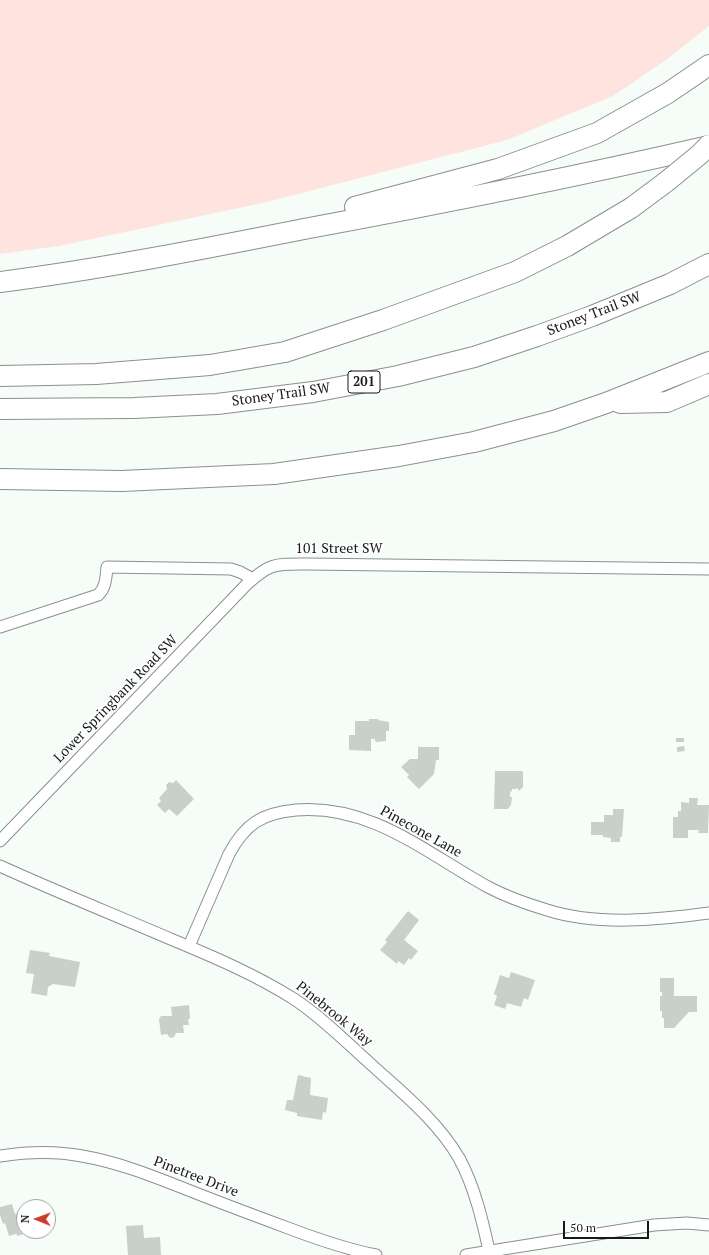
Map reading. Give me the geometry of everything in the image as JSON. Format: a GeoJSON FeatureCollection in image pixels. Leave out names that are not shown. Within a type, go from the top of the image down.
{"type":"FeatureCollection","features":[{"type":"Feature","properties":{"kind":"highway"},"geometry":{"type":"LineString","coordinates":[[192,251],[505,166],[597,133],[668,94],[709,65]]}},
{"type":"Feature","properties":{"kind":"highway"},"geometry":{"type":"LineString","coordinates":[[0,282],[96,268],[192,251],[607,169],[709,146]]}},
{"type":"Feature","properties":{"kind":"highway"},"geometry":{"type":"LineString","coordinates":[[0,376],[96,374],[210,365],[285,352],[383,320],[515,272],[567,246],[631,208],[666,182],[709,146]]}},
{"type":"Feature","properties":{"kind":"highway","name":"Stoney Trail SW"},"geometry":{"type":"LineString","coordinates":[[0,409],[134,408],[216,404],[313,392],[398,376],[474,357],[537,336],[670,284],[709,264]]}},
{"type":"Feature","properties":{"kind":"highway"},"geometry":{"type":"LineString","coordinates":[[0,480],[122,481],[274,474],[399,456],[474,442],[554,421],[606,403],[709,362]]}},
{"type":"Feature","properties":{"kind":"highway"},"geometry":{"type":"LineString","coordinates":[[606,403],[667,402],[709,384]]}},
{"type":"Feature","properties":{"kind":"street","name":"101 Street SW"},"geometry":{"type":"LineString","coordinates":[[253,579],[265,569],[277,565],[288,564],[709,569]]}},
{"type":"Feature","properties":{"kind":"street"},"geometry":{"type":"LineString","coordinates":[[0,627],[98,595],[105,586],[107,568],[231,569],[253,579]]}},
{"type":"Feature","properties":{"kind":"street","name":"Lower Springbank Road SW"},"geometry":{"type":"LineString","coordinates":[[0,841],[253,579]]}},
{"type":"Feature","properties":{"kind":"street","name":"Pinecone Lane"},"geometry":{"type":"LineString","coordinates":[[189,946],[226,859],[244,831],[253,823],[265,817],[278,813],[304,809],[334,811],[372,821],[489,887],[517,900],[567,916],[595,920],[610,920],[709,913]]}},
{"type":"Feature","properties":{"kind":"street","name":"Pinebrook Way"},"geometry":{"type":"LineString","coordinates":[[0,866],[189,946],[250,974],[295,1000],[320,1019],[423,1112],[442,1134],[462,1164],[472,1190],[490,1253]]}},
{"type":"Feature","properties":{"kind":"street","name":"Pinetree Drive"},"geometry":{"type":"LineString","coordinates":[[0,1156],[64,1154],[114,1163],[327,1242],[376,1255]]}},
{"type":"Feature","properties":{"kind":"street"},"geometry":{"type":"LineString","coordinates":[[466,1255],[490,1253],[654,1225],[687,1223],[709,1225]]}},
{"type":"Feature","properties":{"kind":"shaded area"},"geometry":{"type":"Polygon","coordinates":[[[0,0],[709,0],[709,26],[666,60],[613,96],[507,140],[267,202],[59,246],[0,254],[0,0]]]}},
{"type":"Feature","properties":{"kind":"building"},"geometry":{"type":"Polygon","coordinates":[[[369,719],[378,719],[389,722],[389,731],[386,731],[386,741],[377,742],[375,739],[371,739],[371,751],[349,750],[349,735],[355,735],[355,721],[369,721],[369,719]]]}},
{"type":"Feature","properties":{"kind":"building"},"geometry":{"type":"Polygon","coordinates":[[[676,738],[684,738],[684,742],[676,742],[676,738]]]}},
{"type":"Feature","properties":{"kind":"building"},"geometry":{"type":"Polygon","coordinates":[[[684,746],[685,751],[677,752],[677,747],[684,746]]]}},
{"type":"Feature","properties":{"kind":"building"},"geometry":{"type":"Polygon","coordinates":[[[418,747],[439,747],[439,760],[436,760],[434,774],[419,789],[407,777],[409,775],[401,767],[410,759],[418,759],[418,747]]]}},
{"type":"Feature","properties":{"kind":"building"},"geometry":{"type":"Polygon","coordinates":[[[495,771],[523,771],[523,787],[519,791],[517,787],[517,789],[512,789],[510,792],[510,797],[512,797],[511,805],[508,809],[494,809],[495,771]]]}},
{"type":"Feature","properties":{"kind":"building"},"geometry":{"type":"Polygon","coordinates":[[[176,780],[194,799],[177,816],[169,809],[165,813],[157,805],[161,801],[159,798],[167,789],[166,785],[169,782],[173,783],[176,780]]]}},
{"type":"Feature","properties":{"kind":"building"},"geometry":{"type":"Polygon","coordinates":[[[689,798],[698,798],[697,805],[709,805],[708,833],[698,833],[699,830],[688,830],[688,838],[673,838],[673,817],[678,817],[678,811],[681,811],[681,802],[689,803],[689,798]]]}},
{"type":"Feature","properties":{"kind":"building"},"geometry":{"type":"Polygon","coordinates":[[[613,809],[624,809],[622,837],[620,837],[620,842],[611,842],[611,838],[603,837],[603,835],[591,835],[591,822],[604,822],[604,815],[613,815],[613,809]]]}},
{"type":"Feature","properties":{"kind":"building"},"geometry":{"type":"Polygon","coordinates":[[[408,911],[419,920],[404,940],[418,951],[411,960],[409,958],[404,965],[398,961],[397,964],[380,950],[387,942],[385,940],[408,911]]]}},
{"type":"Feature","properties":{"kind":"building"},"geometry":{"type":"Polygon","coordinates":[[[30,950],[50,953],[49,956],[80,962],[75,987],[53,984],[48,987],[47,996],[31,993],[34,974],[26,973],[30,950]]]}},
{"type":"Feature","properties":{"kind":"building"},"geometry":{"type":"Polygon","coordinates":[[[511,972],[535,980],[528,1000],[524,998],[521,1007],[507,1003],[505,1009],[494,1005],[497,996],[494,994],[500,975],[509,978],[511,972]]]}},
{"type":"Feature","properties":{"kind":"building"},"geometry":{"type":"Polygon","coordinates":[[[660,978],[674,978],[674,996],[697,996],[697,1012],[689,1012],[674,1028],[664,1028],[664,1018],[662,1018],[662,1011],[660,1011],[660,996],[662,996],[662,992],[660,992],[660,978]]]}},
{"type":"Feature","properties":{"kind":"building"},"geometry":{"type":"Polygon","coordinates":[[[189,1005],[189,1025],[183,1025],[184,1033],[176,1033],[172,1038],[167,1034],[161,1035],[159,1019],[161,1016],[172,1016],[171,1007],[189,1005]]]}},
{"type":"Feature","properties":{"kind":"building"},"geometry":{"type":"Polygon","coordinates":[[[298,1075],[311,1078],[310,1095],[328,1098],[326,1113],[323,1112],[322,1120],[297,1116],[297,1113],[285,1110],[287,1100],[293,1100],[298,1075]]]}},
{"type":"Feature","properties":{"kind":"building"},"geometry":{"type":"Polygon","coordinates":[[[12,1204],[16,1214],[16,1234],[9,1236],[5,1223],[3,1224],[0,1215],[0,1207],[12,1204]]]}},
{"type":"Feature","properties":{"kind":"building"},"geometry":{"type":"Polygon","coordinates":[[[143,1225],[144,1238],[160,1237],[161,1255],[128,1255],[126,1226],[143,1225]]]}}]}
